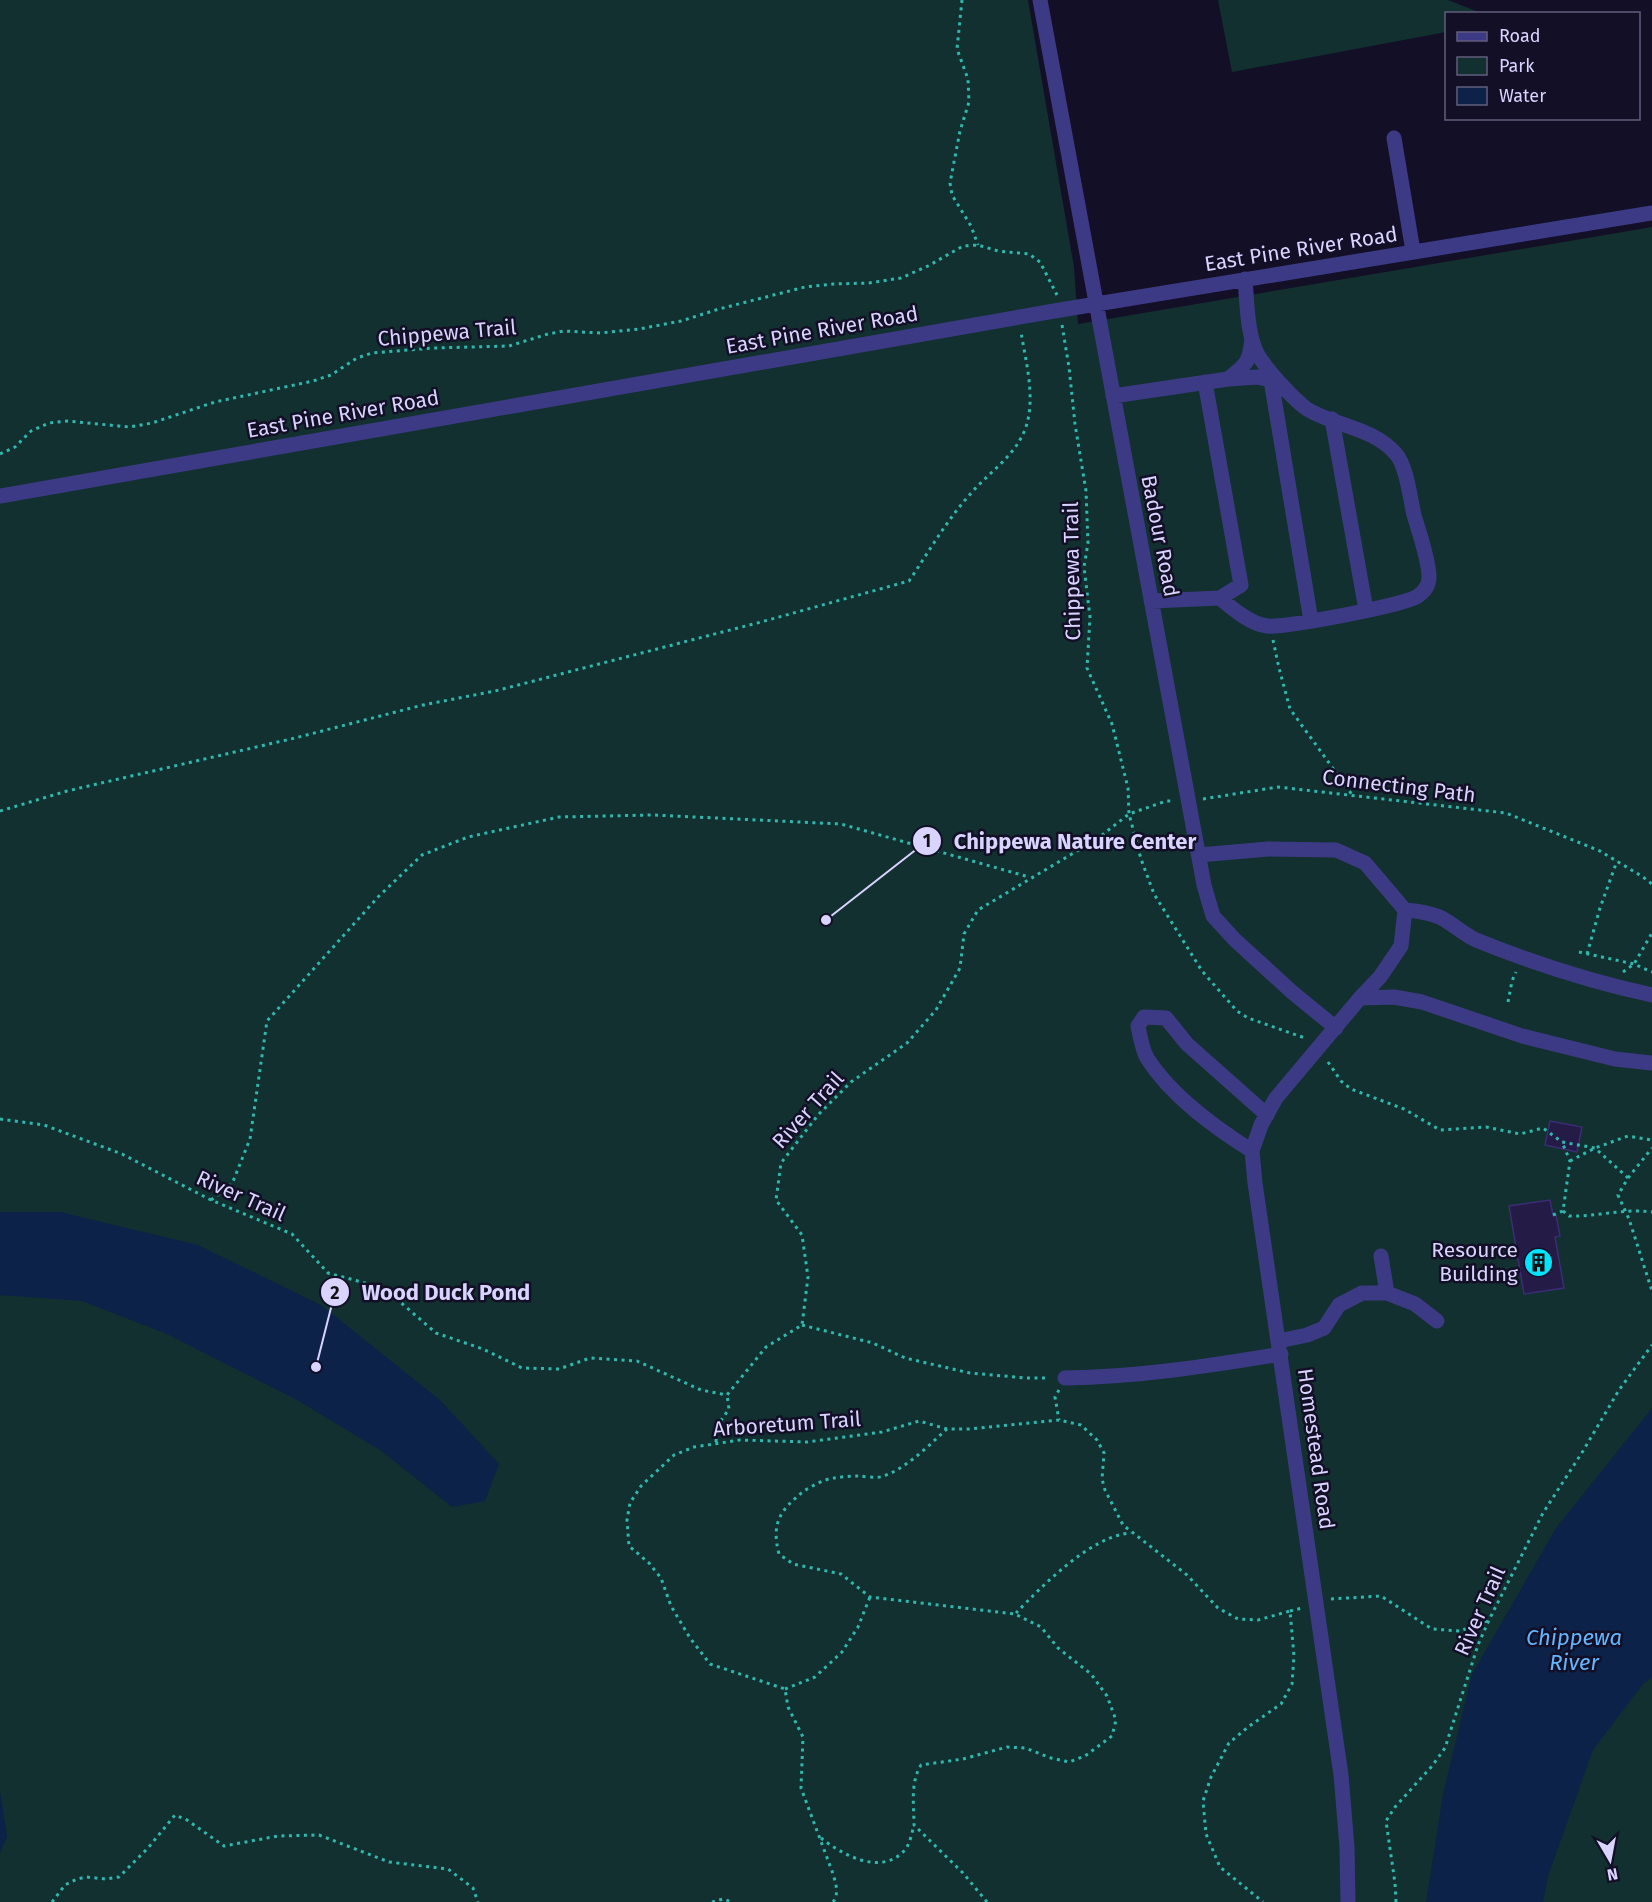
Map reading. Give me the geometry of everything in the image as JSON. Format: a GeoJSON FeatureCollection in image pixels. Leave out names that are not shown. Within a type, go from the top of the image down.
{"type":"FeatureCollection","features":[{"type":"Feature","properties":{"kind":"street","name":"Badour Road"},"geometry":{"type":"LineString","coordinates":[[1040,0],[1204,885],[1213,916],[1235,940],[1336,1028]]}},
{"type":"Feature","properties":{"kind":"street"},"geometry":{"type":"LineString","coordinates":[[1394,138],[1413,252]]}},
{"type":"Feature","properties":{"kind":"street","name":"East Pine River Road"},"geometry":{"type":"LineString","coordinates":[[0,496],[1095,303],[1652,213]]}},
{"type":"Feature","properties":{"kind":"street"},"geometry":{"type":"LineString","coordinates":[[1228,379],[1245,366],[1250,355],[1252,339],[1245,279]]}},
{"type":"Feature","properties":{"kind":"street"},"geometry":{"type":"LineString","coordinates":[[1220,598],[1240,614],[1266,626],[1297,624],[1395,604],[1417,597],[1428,586],[1429,576],[1404,473],[1397,456],[1383,443],[1356,428],[1308,409],[1275,381],[1258,355],[1252,339]]}},
{"type":"Feature","properties":{"kind":"street"},"geometry":{"type":"LineString","coordinates":[[1113,396],[1228,379],[1257,377],[1275,381]]}},
{"type":"Feature","properties":{"kind":"street"},"geometry":{"type":"LineString","coordinates":[[1275,381],[1311,621]]}},
{"type":"Feature","properties":{"kind":"street"},"geometry":{"type":"LineString","coordinates":[[1151,601],[1198,597],[1220,598],[1241,585],[1205,382]]}},
{"type":"Feature","properties":{"kind":"street"},"geometry":{"type":"LineString","coordinates":[[1332,419],[1366,610]]}},
{"type":"Feature","properties":{"kind":"street"},"geometry":{"type":"LineString","coordinates":[[1199,855],[1268,849],[1336,850],[1365,863],[1405,910],[1442,918],[1473,938],[1522,957],[1607,985],[1652,995]]}},
{"type":"Feature","properties":{"kind":"street","name":"Homestead Road"},"geometry":{"type":"LineString","coordinates":[[1348,1902],[1347,1847],[1341,1775],[1252,1151],[1261,1125],[1276,1098],[1380,977],[1401,946],[1405,910]]}},
{"type":"Feature","properties":{"kind":"street"},"geometry":{"type":"LineString","coordinates":[[1360,999],[1394,997],[1422,1002],[1522,1036],[1615,1059],[1652,1063]]}},
{"type":"Feature","properties":{"kind":"street"},"geometry":{"type":"LineString","coordinates":[[1252,1151],[1222,1132],[1178,1096],[1146,1056],[1138,1026],[1144,1017],[1166,1018],[1188,1044],[1267,1116]]}},
{"type":"Feature","properties":{"kind":"street"},"geometry":{"type":"LineString","coordinates":[[1381,1256],[1387,1293]]}},
{"type":"Feature","properties":{"kind":"street"},"geometry":{"type":"LineString","coordinates":[[1065,1377],[1113,1377],[1196,1369],[1280,1347],[1324,1328],[1339,1305],[1362,1293],[1387,1293],[1415,1304],[1437,1321]]}},
{"type":"Feature","properties":{"kind":"path"},"geometry":{"type":"LineString","coordinates":[[962,0],[957,49],[968,78],[969,102],[960,131],[950,183],[952,195],[972,226],[978,245],[998,251],[1029,254],[1040,262],[1058,297]]}},
{"type":"Feature","properties":{"kind":"path","name":"Chippewa Trail"},"geometry":{"type":"LineString","coordinates":[[0,454],[15,447],[31,431],[49,423],[68,421],[129,427],[152,423],[215,402],[322,378],[331,375],[357,358],[372,353],[433,348],[509,346],[564,331],[601,333],[639,329],[681,321],[812,286],[868,283],[901,278],[963,246],[978,245]]}},
{"type":"Feature","properties":{"kind":"path"},"geometry":{"type":"LineString","coordinates":[[0,811],[67,791],[295,738],[423,705],[495,691],[761,622],[909,580],[973,490],[1009,456],[1024,431],[1030,405],[1027,365],[1019,317]]}},
{"type":"Feature","properties":{"kind":"path","name":"Chippewa Trail"},"geometry":{"type":"LineString","coordinates":[[1062,322],[1087,501],[1088,543],[1084,567],[1090,617],[1087,668],[1112,724],[1128,788],[1129,814]]}},
{"type":"Feature","properties":{"kind":"path"},"geometry":{"type":"LineString","coordinates":[[1270,625],[1290,709],[1353,796]]}},
{"type":"Feature","properties":{"kind":"path","name":"Connecting Path"},"geometry":{"type":"LineString","coordinates":[[1129,814],[1166,801],[1214,799],[1278,787],[1506,813],[1600,851],[1652,884]]}},
{"type":"Feature","properties":{"kind":"path"},"geometry":{"type":"LineString","coordinates":[[211,1200],[232,1184],[250,1138],[267,1021],[378,897],[422,855],[468,837],[559,818],[653,814],[841,824],[1030,878]]}},
{"type":"Feature","properties":{"kind":"path","name":"River Trail"},"geometry":{"type":"LineString","coordinates":[[802,1325],[808,1277],[802,1235],[776,1200],[781,1162],[818,1115],[851,1082],[907,1044],[936,1010],[960,968],[964,934],[978,910],[1097,839],[1129,814]]}},
{"type":"Feature","properties":{"kind":"path"},"geometry":{"type":"LineString","coordinates":[[1587,954],[1617,861]]}},
{"type":"Feature","properties":{"kind":"path"},"geometry":{"type":"LineString","coordinates":[[1634,964],[1652,933]]}},
{"type":"Feature","properties":{"kind":"path"},"geometry":{"type":"LineString","coordinates":[[1580,952],[1634,964],[1652,972]]}},
{"type":"Feature","properties":{"kind":"path"},"geometry":{"type":"LineString","coordinates":[[1508,1002],[1512,981],[1522,957]]}},
{"type":"Feature","properties":{"kind":"path","name":"River Trail"},"geometry":{"type":"LineString","coordinates":[[0,1119],[44,1125],[122,1154],[211,1200],[292,1234],[328,1273],[384,1288],[436,1333],[483,1349],[522,1368],[559,1368],[590,1358],[637,1361],[701,1390],[727,1395]]}},
{"type":"Feature","properties":{"kind":"path"},"geometry":{"type":"LineString","coordinates":[[1570,1161],[1595,1148],[1628,1136],[1652,1140]]}},
{"type":"Feature","properties":{"kind":"path"},"geometry":{"type":"LineString","coordinates":[[1563,1211],[1570,1161],[1562,1142],[1595,1148],[1628,1178]]}},
{"type":"Feature","properties":{"kind":"path"},"geometry":{"type":"LineString","coordinates":[[1652,1148],[1628,1178],[1618,1195],[1629,1219],[1652,1292]]}},
{"type":"Feature","properties":{"kind":"path"},"geometry":{"type":"LineString","coordinates":[[1563,1211],[1569,1216],[1624,1210],[1652,1212]]}},
{"type":"Feature","properties":{"kind":"path"},"geometry":{"type":"LineString","coordinates":[[1553,1215],[1563,1211]]}},
{"type":"Feature","properties":{"kind":"path"},"geometry":{"type":"LineString","coordinates":[[716,1442],[717,1425],[729,1409],[727,1395],[765,1347],[802,1325],[873,1343],[905,1358],[970,1373],[1026,1378],[1065,1377],[1055,1397],[1059,1420]]}},
{"type":"Feature","properties":{"kind":"path","name":"River Trail"},"geometry":{"type":"LineString","coordinates":[[1396,1902],[1386,1821],[1395,1807],[1445,1748],[1478,1645],[1489,1620],[1544,1513],[1619,1390],[1652,1345]]}},
{"type":"Feature","properties":{"kind":"path","name":"Arboretum Trail"},"geometry":{"type":"LineString","coordinates":[[785,1689],[710,1664],[690,1638],[671,1606],[661,1578],[629,1546],[627,1520],[630,1503],[641,1486],[674,1455],[716,1442],[740,1440],[807,1442],[882,1432],[919,1421],[947,1429],[969,1429],[1059,1420],[1081,1425],[1097,1440],[1104,1453],[1102,1479],[1123,1525],[1187,1575],[1218,1608],[1238,1619],[1258,1620],[1339,1598],[1381,1596],[1432,1629],[1460,1631],[1489,1620]]}},
{"type":"Feature","properties":{"kind":"path"},"geometry":{"type":"LineString","coordinates":[[819,1837],[864,1862],[890,1861],[906,1850],[914,1825],[913,1795],[916,1774],[921,1766],[963,1760],[1007,1747],[1025,1748],[1069,1762],[1085,1756],[1112,1736],[1116,1720],[1107,1696],[1090,1674],[1058,1648],[1041,1628],[1015,1614],[870,1597],[841,1574],[794,1564],[779,1554],[775,1538],[782,1512],[810,1487],[830,1478],[858,1476],[881,1478],[900,1469],[947,1429]]}},
{"type":"Feature","properties":{"kind":"path"},"geometry":{"type":"LineString","coordinates":[[1015,1614],[1074,1559],[1105,1541],[1133,1533]]}},
{"type":"Feature","properties":{"kind":"path"},"geometry":{"type":"LineString","coordinates":[[833,1902],[836,1898],[836,1884],[801,1788],[803,1737],[788,1707],[785,1689],[815,1677],[842,1652],[858,1627],[870,1597]]}},
{"type":"Feature","properties":{"kind":"path"},"geometry":{"type":"LineString","coordinates":[[1263,1902],[1220,1867],[1206,1834],[1203,1801],[1211,1777],[1229,1743],[1281,1704],[1292,1684],[1294,1656],[1290,1611]]}},
{"type":"Feature","properties":{"kind":"path"},"geometry":{"type":"LineString","coordinates":[[52,1902],[65,1885],[77,1879],[119,1877],[148,1848],[175,1815],[187,1820],[224,1846],[278,1836],[319,1835],[389,1862],[448,1869],[473,1888],[478,1902]]}},
{"type":"Feature","properties":{"kind":"path"},"geometry":{"type":"LineString","coordinates":[[914,1825],[963,1873],[987,1902]]}},
{"type":"Feature","properties":{"kind":"path"},"geometry":{"type":"LineString","coordinates":[[712,1902],[723,1899],[732,1902]]}},
{"type":"Feature","properties":{"kind":"green space"},"geometry":{"type":"Polygon","coordinates":[[[0,0],[1028,0],[1074,267],[1078,324],[1652,227],[1652,1902],[0,1902],[0,0]]]}},
{"type":"Feature","properties":{"kind":"green space"},"geometry":{"type":"Polygon","coordinates":[[[1218,0],[1448,0],[1478,12],[1445,12],[1445,32],[1232,72],[1218,0]]]}},
{"type":"Feature","properties":{"kind":"water"},"geometry":{"type":"Polygon","coordinates":[[[0,1212],[60,1212],[198,1245],[321,1305],[441,1401],[499,1464],[485,1501],[452,1507],[380,1450],[297,1400],[167,1334],[82,1301],[0,1295],[0,1212]]]}},
{"type":"Feature","properties":{"kind":"water","name":"Chippewa River"},"geometry":{"type":"Polygon","coordinates":[[[1652,1408],[1652,1678],[1643,1684],[1593,1750],[1548,1876],[1543,1902],[1426,1902],[1443,1794],[1472,1674],[1556,1528],[1652,1408]]]}},
{"type":"Feature","properties":{"kind":"water"},"geometry":{"type":"Polygon","coordinates":[[[0,1790],[7,1837],[0,1853],[0,1790]]]}},
{"type":"Feature","properties":{"kind":"building"},"geometry":{"type":"Polygon","coordinates":[[[1550,1121],[1582,1127],[1577,1152],[1545,1145],[1550,1121]]]}},
{"type":"Feature","properties":{"kind":"building","name":"Resource Building"},"geometry":{"type":"Polygon","coordinates":[[[1550,1200],[1560,1236],[1555,1237],[1564,1288],[1524,1294],[1509,1206],[1550,1200]]]}},
{"type":"Feature","properties":{"kind":"place","name":"Chippewa Nature Center"},"geometry":{"type":"Point","coordinates":[826,920]}},
{"type":"Feature","properties":{"kind":"place","name":"Resource Building"},"geometry":{"type":"Point","coordinates":[1539,1262]}},
{"type":"Feature","properties":{"kind":"place","name":"Wood Duck Pond"},"geometry":{"type":"Point","coordinates":[316,1367]}}]}
